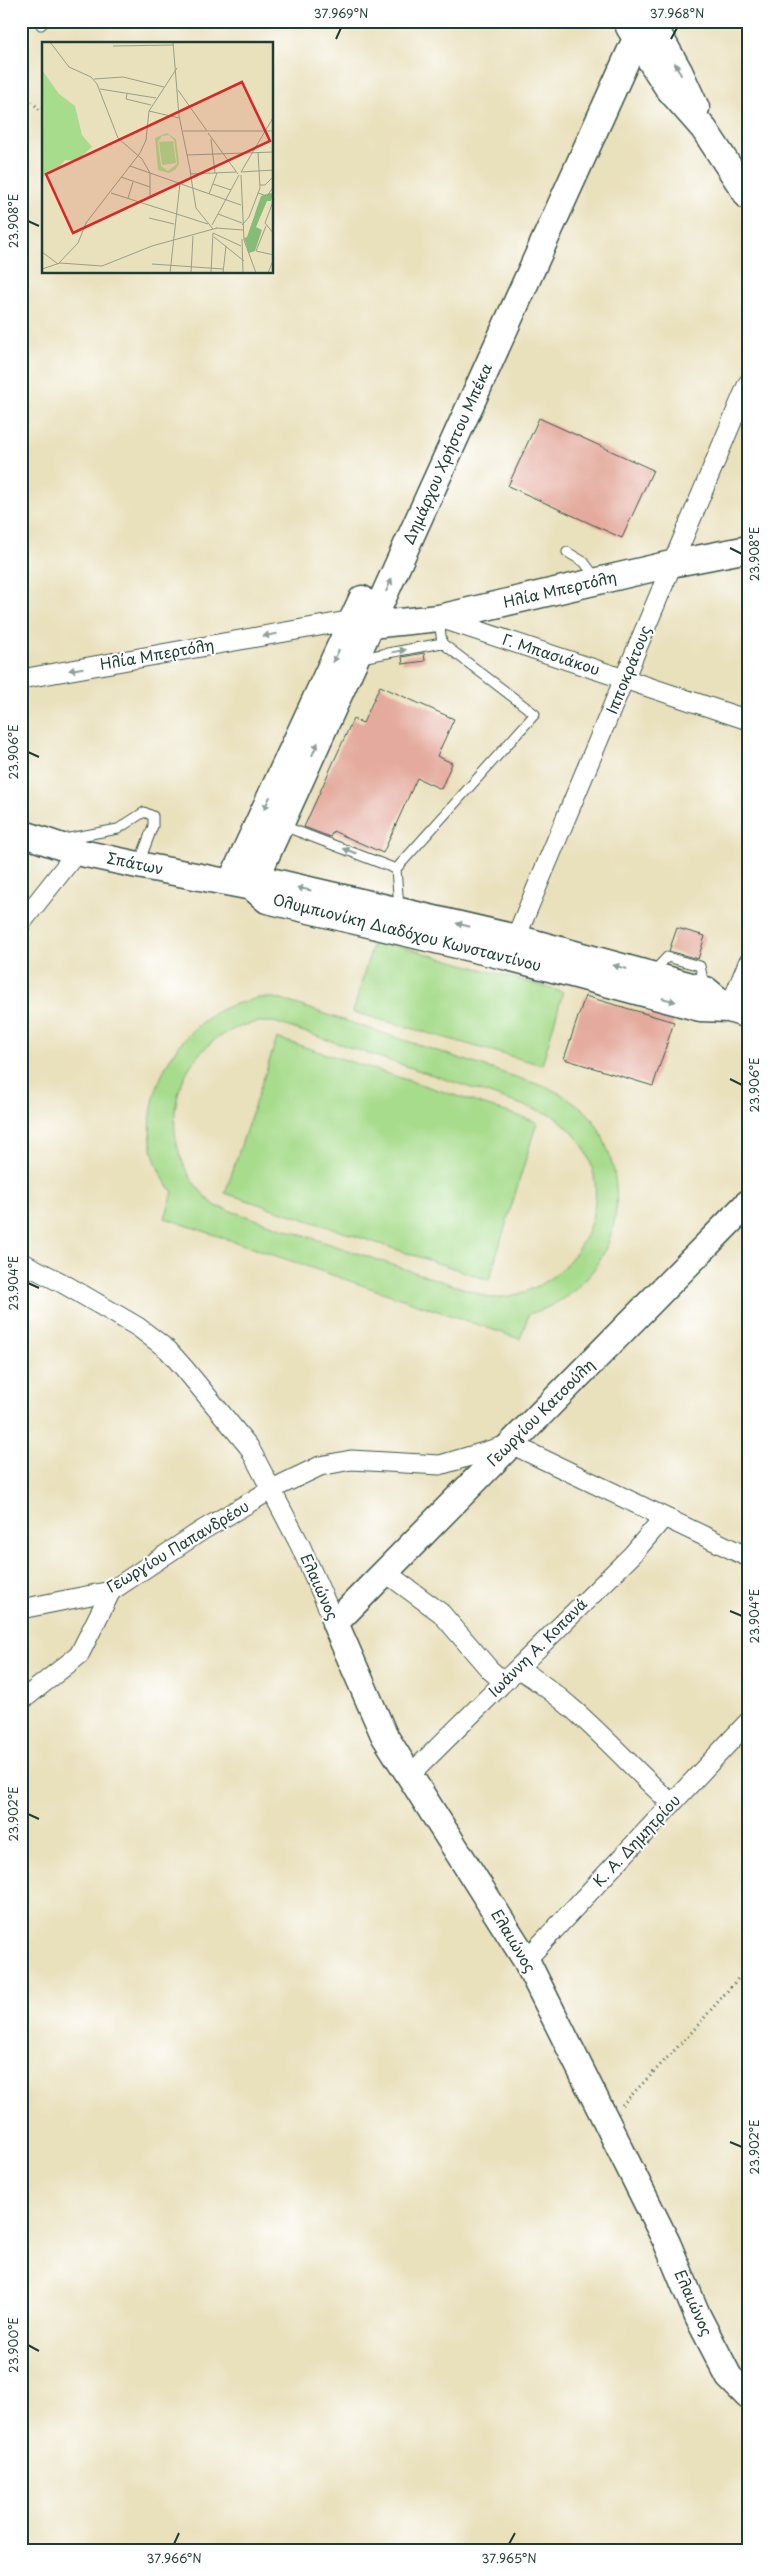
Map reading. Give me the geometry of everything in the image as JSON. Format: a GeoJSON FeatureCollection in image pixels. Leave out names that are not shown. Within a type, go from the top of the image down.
{"type":"FeatureCollection","features":[{"type":"Feature","properties":{"kind":"main road"},"geometry":{"type":"LineString","coordinates":[[635,25],[679,71],[704,130],[748,196]]}},
{"type":"Feature","properties":{"kind":"main road","name":"Δημάρχου Χρήστου Μπέκα"},"geometry":{"type":"LineString","coordinates":[[242,885],[635,25]]}},
{"type":"Feature","properties":{"kind":"main road","name":"Ηλία Μπερτόλη"},"geometry":{"type":"LineString","coordinates":[[362,623],[440,631],[598,581],[748,549]]}},
{"type":"Feature","properties":{"kind":"main road","name":"Δημάρχου Χρήστου Μπέκα"},"geometry":{"type":"LineString","coordinates":[[242,885],[280,825],[355,658],[362,623]]}},
{"type":"Feature","properties":{"kind":"main road","name":"Σπάτων"},"geometry":{"type":"LineString","coordinates":[[21,832],[46,843],[77,852],[242,885]]}},
{"type":"Feature","properties":{"kind":"main road","name":"Ολυμπιονίκη Διαδόχου Κωνσταντίνου"},"geometry":{"type":"LineString","coordinates":[[242,885],[274,882],[400,910],[700,1008],[738,1012]]}},
{"type":"Feature","properties":{"kind":"main road","name":"Ολυμπιονίκη Διαδόχου Κωνσταντίνου"},"geometry":{"type":"LineString","coordinates":[[242,885],[267,900],[650,975],[706,990],[738,1012]]}},
{"type":"Feature","properties":{"kind":"main road","name":"Γεωργίου Κατσούλη"},"geometry":{"type":"LineString","coordinates":[[335,1623],[748,1203]]}},
{"type":"Feature","properties":{"kind":"main road","name":"Ελαιώνος"},"geometry":{"type":"LineString","coordinates":[[335,1623],[350,1662],[384,1735],[526,1960],[667,2243],[698,2317],[729,2377],[748,2396]]}},
{"type":"Feature","properties":{"kind":"street","name":"Ιπποκράτους"},"geometry":{"type":"LineString","coordinates":[[512,948],[748,383]]}},
{"type":"Feature","properties":{"kind":"street","name":"Ηλία Μπερτόλη"},"geometry":{"type":"LineString","coordinates":[[21,679],[362,623]]}},
{"type":"Feature","properties":{"kind":"street","name":"Γ. Μπασιάκου"},"geometry":{"type":"LineString","coordinates":[[440,631],[625,681],[748,720]]}},
{"type":"Feature","properties":{"kind":"street"},"geometry":{"type":"LineString","coordinates":[[21,923],[77,852]]}},
{"type":"Feature","properties":{"kind":"street"},"geometry":{"type":"LineString","coordinates":[[738,1012],[748,964]]}},
{"type":"Feature","properties":{"kind":"street","name":"Ελαιώνος"},"geometry":{"type":"LineString","coordinates":[[21,1262],[138,1326],[168,1350],[249,1447],[272,1489],[335,1623]]}},
{"type":"Feature","properties":{"kind":"street"},"geometry":{"type":"LineString","coordinates":[[510,1444],[748,1557]]}},
{"type":"Feature","properties":{"kind":"street","name":"Γεωργίου Παπανδρέου"},"geometry":{"type":"LineString","coordinates":[[21,1609],[111,1590],[201,1531],[272,1489],[320,1466],[351,1460],[440,1464],[510,1444]]}},
{"type":"Feature","properties":{"kind":"street","name":"Ιωάννη Α. Κοπανά"},"geometry":{"type":"LineString","coordinates":[[409,1776],[632,1556],[664,1517]]}},
{"type":"Feature","properties":{"kind":"street"},"geometry":{"type":"LineString","coordinates":[[386,1572],[441,1613],[497,1676],[513,1674],[539,1681],[566,1703],[672,1804]]}},
{"type":"Feature","properties":{"kind":"street"},"geometry":{"type":"LineString","coordinates":[[21,1700],[78,1655],[111,1590]]}},
{"type":"Feature","properties":{"kind":"street","name":"Κ. Α. Δημητρίου"},"geometry":{"type":"LineString","coordinates":[[526,1960],[748,1722]]}},
{"type":"Feature","properties":{"kind":"lane"},"geometry":{"type":"LineString","coordinates":[[567,552],[584,562],[598,581]]}},
{"type":"Feature","properties":{"kind":"lane"},"geometry":{"type":"LineString","coordinates":[[355,658],[440,631],[535,714],[396,869],[400,910]]}},
{"type":"Feature","properties":{"kind":"lane"},"geometry":{"type":"LineString","coordinates":[[46,843],[118,828],[144,812],[152,816],[153,826],[138,865]]}},
{"type":"Feature","properties":{"kind":"lane"},"geometry":{"type":"LineString","coordinates":[[280,825],[396,869]]}},
{"type":"Feature","properties":{"kind":"path"},"geometry":{"type":"LineString","coordinates":[[21,91],[42,112]]}},
{"type":"Feature","properties":{"kind":"path"},"geometry":{"type":"LineString","coordinates":[[607,2120],[691,2033],[748,1967]]}},
{"type":"Feature","properties":{"kind":"green space"},"geometry":{"type":"Polygon","coordinates":[[[374,939],[563,992],[542,1065],[353,1012],[374,939]]]}},
{"type":"Feature","properties":{"kind":"green space"},"geometry":{"type":"Polygon","coordinates":[[[259,998],[274,998],[289,1002],[549,1088],[578,1105],[596,1124],[608,1150],[616,1188],[616,1212],[611,1235],[602,1257],[589,1276],[572,1292],[552,1305],[529,1314],[520,1339],[165,1218],[173,1192],[159,1171],[152,1148],[150,1123],[154,1098],[162,1074],[174,1052],[190,1033],[209,1017],[227,1007],[259,998]],[[259,1022],[228,1032],[204,1049],[187,1072],[177,1098],[175,1127],[180,1156],[194,1183],[216,1206],[492,1298],[525,1292],[553,1276],[575,1253],[590,1226],[595,1196],[592,1166],[578,1139],[552,1115],[274,1022],[259,1022]]]}},
{"type":"Feature","properties":{"kind":"green space"},"geometry":{"type":"Polygon","coordinates":[[[277,1038],[537,1122],[489,1280],[225,1193],[277,1038]]]}},
{"type":"Feature","properties":{"kind":"green space"},"geometry":{"type":"Polygon","coordinates":[[[21,2491],[27,2545],[26,2551],[21,2551],[21,2491]]]}},
{"type":"Feature","properties":{"kind":"building"},"geometry":{"type":"Polygon","coordinates":[[[539,418],[653,470],[622,538],[508,486],[539,418]]]}},
{"type":"Feature","properties":{"kind":"building"},"geometry":{"type":"Polygon","coordinates":[[[424,653],[425,661],[403,664],[402,657],[424,653]]]}},
{"type":"Feature","properties":{"kind":"building"},"geometry":{"type":"Polygon","coordinates":[[[380,686],[454,719],[437,756],[452,763],[441,789],[417,778],[383,853],[333,831],[330,837],[304,827],[353,719],[363,723],[380,686]]]}},
{"type":"Feature","properties":{"kind":"building"},"geometry":{"type":"Polygon","coordinates":[[[677,928],[705,936],[698,959],[669,951],[677,928]]]}},
{"type":"Feature","properties":{"kind":"building"},"geometry":{"type":"Polygon","coordinates":[[[585,996],[674,1022],[653,1086],[564,1059],[585,996]]]}}]}
